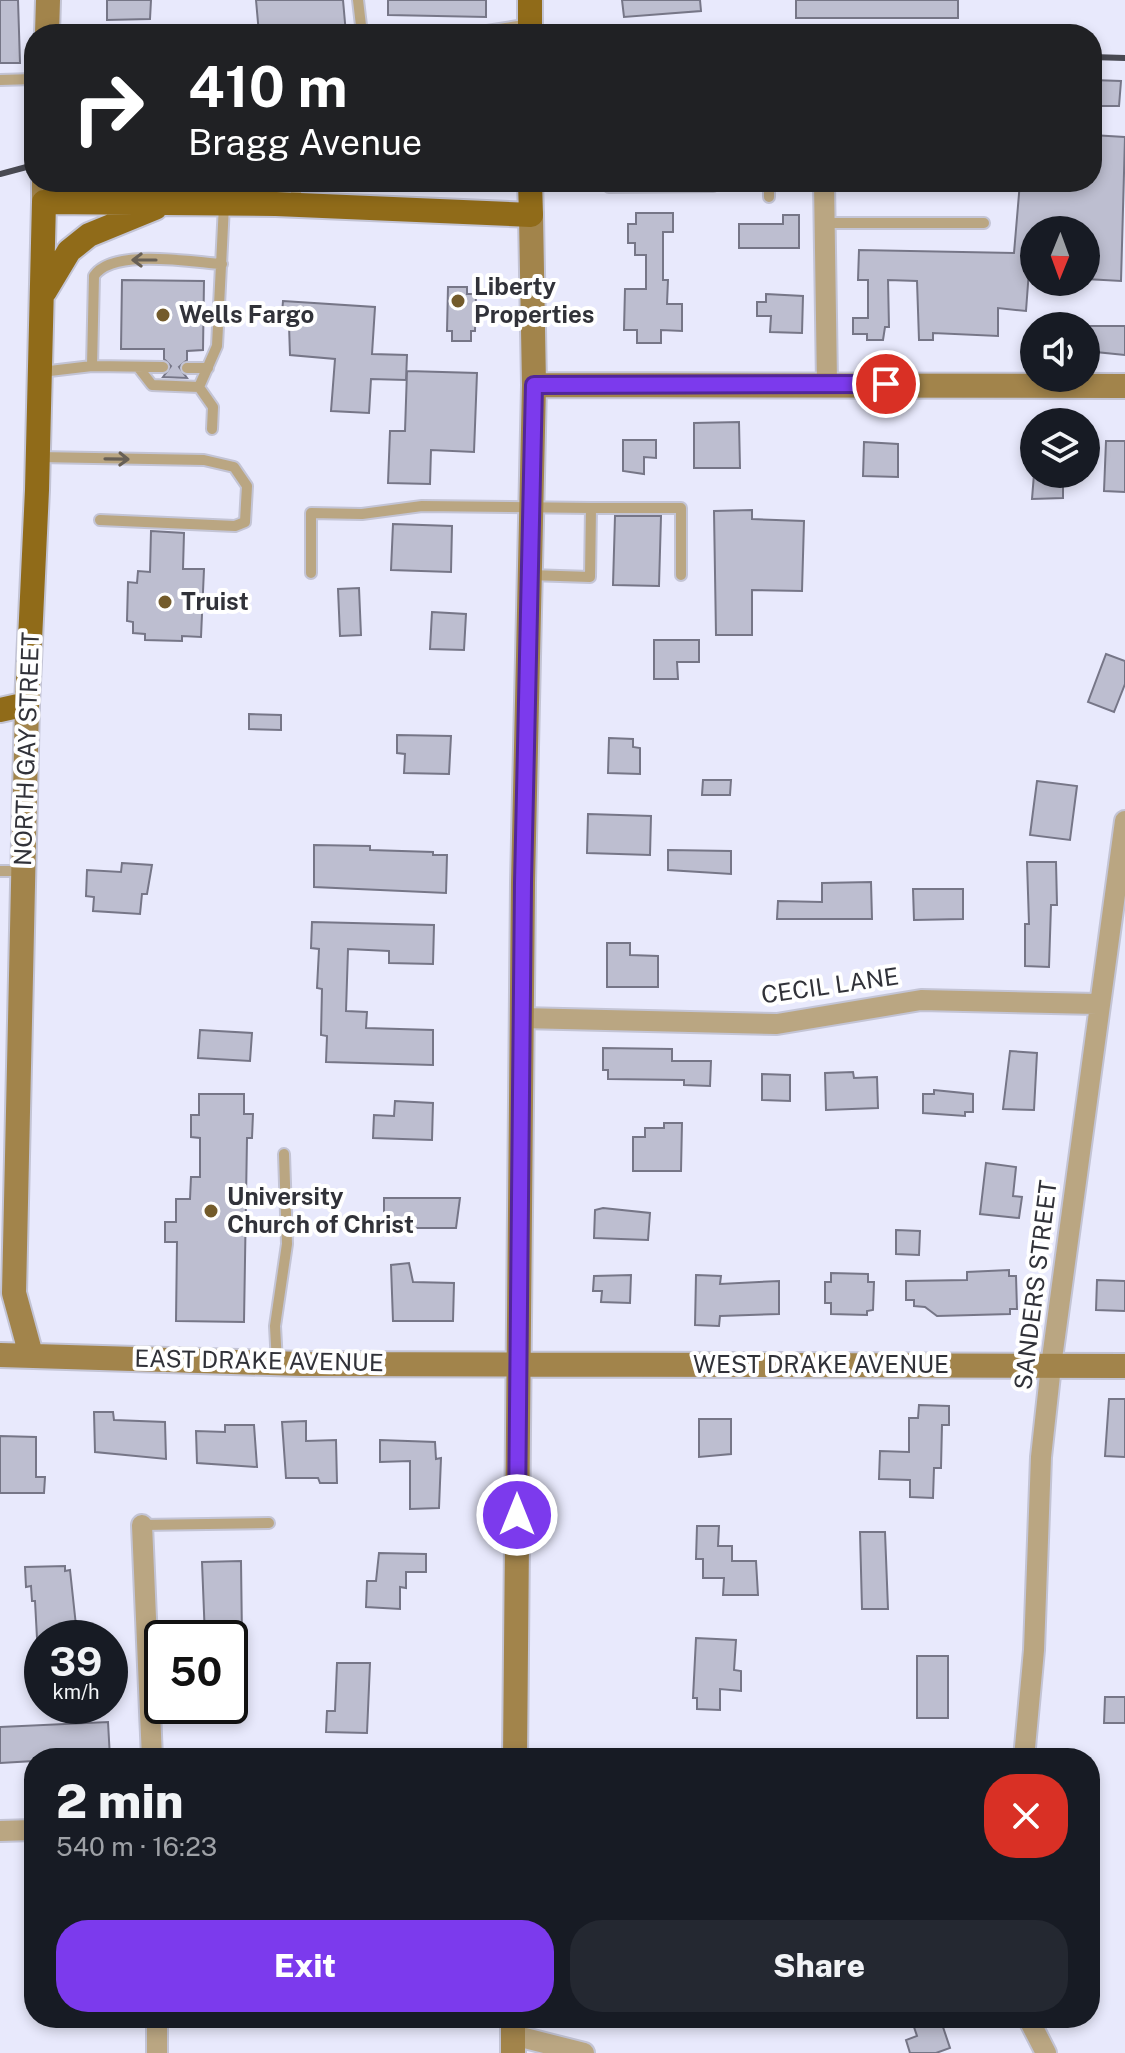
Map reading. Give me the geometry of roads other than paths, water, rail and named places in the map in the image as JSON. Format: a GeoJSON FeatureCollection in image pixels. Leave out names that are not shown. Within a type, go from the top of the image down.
{"type":"FeatureCollection","features":[{"type":"Feature","properties":{"kind":"main road"},"geometry":{"type":"LineString","coordinates":[[47,24],[48,0]]}},
{"type":"Feature","properties":{"kind":"main road"},"geometry":{"type":"LineString","coordinates":[[44,192],[224,205],[296,193],[531,215]]}},
{"type":"Feature","properties":{"kind":"main road","name":"NORTH GAY STREET"},"geometry":{"type":"LineString","coordinates":[[31,1355],[7,1302],[12,871],[27,704],[39,457],[44,192]]}},
{"type":"Feature","properties":{"kind":"main road"},"geometry":{"type":"LineString","coordinates":[[515,1748],[521,1018],[534,385],[530,192]]}},
{"type":"Feature","properties":{"kind":"main road"},"geometry":{"type":"LineString","coordinates":[[44,293],[69,251],[89,235],[169,202]]}},
{"type":"Feature","properties":{"kind":"main road"},"geometry":{"type":"LineString","coordinates":[[534,385],[1125,386]]}},
{"type":"Feature","properties":{"kind":"main road"},"geometry":{"type":"LineString","coordinates":[[0,710],[27,704]]}},
{"type":"Feature","properties":{"kind":"main road","name":"EAST DRAKE AVENUE"},"geometry":{"type":"LineString","coordinates":[[0,1355],[277,1363],[518,1363]]}},
{"type":"Feature","properties":{"kind":"main road","name":"WEST DRAKE AVENUE"},"geometry":{"type":"LineString","coordinates":[[518,1363],[1125,1366]]}},
{"type":"Feature","properties":{"kind":"street"},"geometry":{"type":"LineString","coordinates":[[824,192],[827,384]]}},
{"type":"Feature","properties":{"kind":"street","name":"SANDERS STREET"},"geometry":{"type":"LineString","coordinates":[[1025,1748],[1036,1611],[1041,1457],[1097,1004],[1125,821]]}},
{"type":"Feature","properties":{"kind":"street","name":"CECIL LANE"},"geometry":{"type":"LineString","coordinates":[[521,1018],[777,1024],[921,1000],[1097,1004]]}},
{"type":"Feature","properties":{"kind":"street"},"geometry":{"type":"LineString","coordinates":[[142,1525],[152,1748]]}},
{"type":"Feature","properties":{"kind":"street"},"geometry":{"type":"LineString","coordinates":[[0,1831],[24,1830]]}},
{"type":"Feature","properties":{"kind":"street"},"geometry":{"type":"LineString","coordinates":[[157,2028],[157,2053]]}},
{"type":"Feature","properties":{"kind":"street"},"geometry":{"type":"LineString","coordinates":[[1033,2028],[1046,2053]]}},
{"type":"Feature","properties":{"kind":"street"},"geometry":{"type":"LineString","coordinates":[[513,2035],[584,2053]]}},
{"type":"Feature","properties":{"kind":"lane"},"geometry":{"type":"LineString","coordinates":[[358,0],[361,24]]}},
{"type":"Feature","properties":{"kind":"lane"},"geometry":{"type":"LineString","coordinates":[[509,24],[530,19]]}},
{"type":"Feature","properties":{"kind":"lane"},"geometry":{"type":"LineString","coordinates":[[0,80],[24,79]]}},
{"type":"Feature","properties":{"kind":"lane"},"geometry":{"type":"LineString","coordinates":[[769,192],[769,197]]}},
{"type":"Feature","properties":{"kind":"lane"},"geometry":{"type":"LineString","coordinates":[[199,387],[217,346],[224,205]]}},
{"type":"Feature","properties":{"kind":"lane"},"geometry":{"type":"LineString","coordinates":[[824,223],[984,223]]}},
{"type":"Feature","properties":{"kind":"lane"},"geometry":{"type":"LineString","coordinates":[[92,366],[94,276],[98,270],[117,262],[139,259],[222,264]]}},
{"type":"Feature","properties":{"kind":"lane"},"geometry":{"type":"LineString","coordinates":[[41,372],[92,366],[163,367]]}},
{"type":"Feature","properties":{"kind":"lane"},"geometry":{"type":"LineString","coordinates":[[138,367],[152,385],[199,387]]}},
{"type":"Feature","properties":{"kind":"lane"},"geometry":{"type":"LineString","coordinates":[[187,368],[208,368]]}},
{"type":"Feature","properties":{"kind":"lane"},"geometry":{"type":"LineString","coordinates":[[199,387],[213,407],[212,429]]}},
{"type":"Feature","properties":{"kind":"lane"},"geometry":{"type":"LineString","coordinates":[[39,457],[204,460],[234,467],[247,486],[245,522],[235,526],[100,520]]}},
{"type":"Feature","properties":{"kind":"lane"},"geometry":{"type":"LineString","coordinates":[[311,573],[311,513],[362,514],[422,506],[681,508],[681,575]]}},
{"type":"Feature","properties":{"kind":"lane"},"geometry":{"type":"LineString","coordinates":[[530,575],[590,577],[591,508]]}},
{"type":"Feature","properties":{"kind":"lane"},"geometry":{"type":"LineString","coordinates":[[277,1363],[275,1326],[287,1244],[284,1154]]}},
{"type":"Feature","properties":{"kind":"lane"},"geometry":{"type":"LineString","coordinates":[[142,1525],[269,1523]]}},
{"type":"Feature","properties":{"kind":"railway"},"geometry":{"type":"LineString","coordinates":[[1102,57],[1125,58]]}},
{"type":"Feature","properties":{"kind":"railway"},"geometry":{"type":"LineString","coordinates":[[0,174],[24,168]]}},
{"type":"Feature","properties":{"kind":"place","name":"Liberty Properties"},"geometry":{"type":"Point","coordinates":[458,301]}},
{"type":"Feature","properties":{"kind":"place","name":"Wells Fargo"},"geometry":{"type":"Point","coordinates":[163,315]}},
{"type":"Feature","properties":{"kind":"place","name":"Truist"},"geometry":{"type":"Point","coordinates":[165,602]}},
{"type":"Feature","properties":{"kind":"place","name":"University Church of Christ"},"geometry":{"type":"Point","coordinates":[211,1211]}}]}
